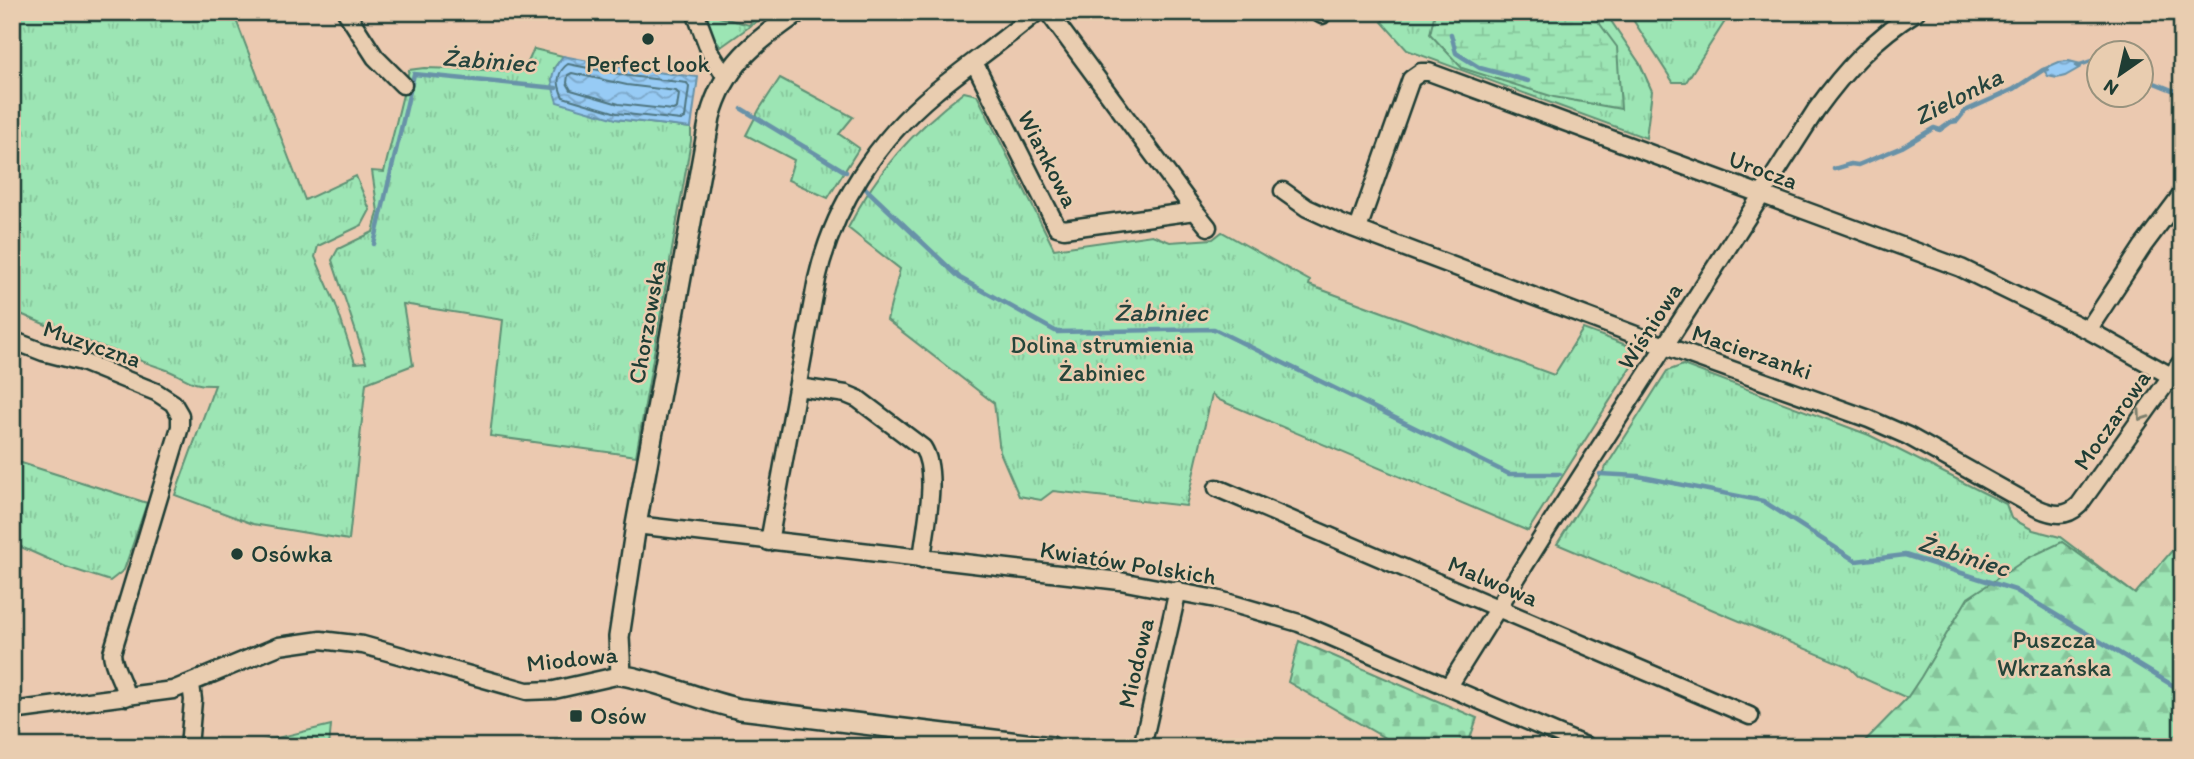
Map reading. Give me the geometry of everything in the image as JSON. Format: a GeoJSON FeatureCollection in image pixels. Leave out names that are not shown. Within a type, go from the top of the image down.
{"type":"FeatureCollection","features":[{"type":"Feature","properties":{"kind":"street"},"geometry":{"type":"LineString","coordinates":[[346,12],[375,57],[403,85]]}},
{"type":"Feature","properties":{"kind":"street"},"geometry":{"type":"LineString","coordinates":[[695,12],[714,60],[726,77]]}},
{"type":"Feature","properties":{"kind":"street","name":"Chorzowska"},"geometry":{"type":"LineString","coordinates":[[621,674],[620,637],[636,525],[713,105],[726,77],[750,48],[797,12]]}},
{"type":"Feature","properties":{"kind":"street"},"geometry":{"type":"LineString","coordinates":[[769,542],[820,264],[832,227],[875,154],[894,131],[929,97],[1037,12]]}},
{"type":"Feature","properties":{"kind":"street"},"geometry":{"type":"LineString","coordinates":[[1048,12],[1208,227]]}},
{"type":"Feature","properties":{"kind":"street","name":"Wiśniowa"},"geometry":{"type":"LineString","coordinates":[[1449,687],[1816,110],[1844,72],[1872,43],[1916,12]]}},
{"type":"Feature","properties":{"kind":"street","name":"Wiankowa"},"geometry":{"type":"LineString","coordinates":[[974,62],[1057,227],[1064,229],[1195,211]]}},
{"type":"Feature","properties":{"kind":"street","name":"Urocza"},"geometry":{"type":"LineString","coordinates":[[1358,229],[1411,79],[1416,74],[1429,72],[1961,268],[2088,330],[2171,376]]}},
{"type":"Feature","properties":{"kind":"street","name":"Macierzanki"},"geometry":{"type":"LineString","coordinates":[[1283,191],[1307,208],[1358,229],[1665,346],[1889,427],[2047,512],[2065,514],[2072,512],[2079,505]]}},
{"type":"Feature","properties":{"kind":"street"},"geometry":{"type":"LineString","coordinates":[[2088,330],[2143,246],[2182,194]]}},
{"type":"Feature","properties":{"kind":"street","name":"Muzyczna"},"geometry":{"type":"LineString","coordinates":[[12,340],[43,352],[82,362],[156,391],[173,403],[180,415],[180,427],[112,653],[126,697]]}},
{"type":"Feature","properties":{"kind":"street","name":"Moczarowa"},"geometry":{"type":"LineString","coordinates":[[2079,505],[2181,362]]}},
{"type":"Feature","properties":{"kind":"street"},"geometry":{"type":"LineString","coordinates":[[798,387],[846,394],[858,399],[923,448],[931,473],[922,559]]}},
{"type":"Feature","properties":{"kind":"street","name":"Malwowa"},"geometry":{"type":"LineString","coordinates":[[1217,488],[1750,716]]}},
{"type":"Feature","properties":{"kind":"street","name":"Kwiatów Polskich"},"geometry":{"type":"LineString","coordinates":[[636,525],[1101,578],[1178,590],[1272,614],[1588,747]]}},
{"type":"Feature","properties":{"kind":"street","name":"Miodowa"},"geometry":{"type":"LineString","coordinates":[[1142,747],[1178,590]]}},
{"type":"Feature","properties":{"kind":"street","name":"Miodowa"},"geometry":{"type":"LineString","coordinates":[[12,711],[168,691],[191,684],[279,646],[321,640],[363,645],[527,691],[554,690],[621,674],[740,709],[1051,747]]}},
{"type":"Feature","properties":{"kind":"street"},"geometry":{"type":"LineString","coordinates":[[189,747],[193,700],[191,684]]}},
{"type":"Feature","properties":{"kind":"green space"},"geometry":{"type":"Polygon","coordinates":[[[12,12],[233,12],[305,200],[356,176],[370,210],[362,225],[318,246],[315,257],[336,305],[355,363],[366,362],[332,260],[338,249],[373,232],[378,212],[372,171],[384,172],[409,70],[424,68],[524,71],[534,49],[563,56],[554,68],[616,119],[691,128],[691,141],[636,456],[490,436],[503,320],[403,304],[413,365],[366,383],[349,540],[253,524],[175,495],[215,385],[194,382],[12,310],[12,12]]]}},
{"type":"Feature","properties":{"kind":"green space"},"geometry":{"type":"Polygon","coordinates":[[[708,12],[717,12],[719,17],[749,25],[761,12],[770,12],[721,47],[709,32],[708,12]]]}},
{"type":"Feature","properties":{"kind":"green space"},"geometry":{"type":"Polygon","coordinates":[[[1388,12],[1605,12],[1640,64],[1652,91],[1646,138],[1407,50],[1382,22],[1388,12]]]}},
{"type":"Feature","properties":{"kind":"green space"},"geometry":{"type":"Polygon","coordinates":[[[1435,12],[1591,12],[1617,47],[1621,109],[1554,97],[1462,68],[1430,34],[1435,12]]]}},
{"type":"Feature","properties":{"kind":"green space"},"geometry":{"type":"Polygon","coordinates":[[[1628,12],[1731,12],[1686,82],[1673,82],[1628,12]]]}},
{"type":"Feature","properties":{"kind":"green space"},"geometry":{"type":"Polygon","coordinates":[[[780,78],[853,117],[839,134],[859,148],[828,198],[788,180],[794,160],[746,135],[780,78]]]}},
{"type":"Feature","properties":{"kind":"green space","name":"Dolina strumienia Żabiniec"},"geometry":{"type":"Polygon","coordinates":[[[964,92],[977,95],[1054,249],[1152,235],[1170,242],[1213,239],[1222,232],[1310,281],[1309,285],[1554,375],[1583,329],[1632,347],[1636,359],[1528,531],[1219,400],[1212,394],[1186,506],[1053,491],[1041,500],[1019,496],[1000,452],[994,403],[887,320],[900,269],[848,228],[871,187],[898,153],[928,122],[964,92]]]}},
{"type":"Feature","properties":{"kind":"green space"},"geometry":{"type":"Polygon","coordinates":[[[1683,365],[1869,435],[2006,504],[2011,518],[2033,530],[2060,537],[2135,594],[1907,698],[1858,676],[1849,667],[1557,544],[1667,371],[1683,365]]]}},
{"type":"Feature","properties":{"kind":"green space"},"geometry":{"type":"Polygon","coordinates":[[[12,460],[147,503],[124,570],[110,581],[66,567],[12,543],[12,460]]]}},
{"type":"Feature","properties":{"kind":"green space","name":"Puszcza Wkrzańska"},"geometry":{"type":"Polygon","coordinates":[[[2182,539],[2182,747],[1859,747],[1907,698],[1968,598],[2028,558],[2062,542],[2135,594],[2182,539]]]}},
{"type":"Feature","properties":{"kind":"green space"},"geometry":{"type":"Polygon","coordinates":[[[1299,641],[1477,718],[1467,747],[1394,747],[1395,744],[1288,682],[1299,641]]]}},
{"type":"Feature","properties":{"kind":"green space"},"geometry":{"type":"Polygon","coordinates":[[[331,725],[329,747],[240,747],[331,725]]]}},
{"type":"Feature","properties":{"kind":"water"},"geometry":{"type":"Polygon","coordinates":[[[563,56],[630,69],[698,77],[691,128],[616,119],[557,102],[552,78],[563,56]]]}},
{"type":"Feature","properties":{"kind":"water"},"geometry":{"type":"Polygon","coordinates":[[[2059,62],[2081,64],[2081,67],[2057,78],[2048,76],[2043,69],[2059,62]]]}},
{"type":"Feature","properties":{"kind":"waterway"},"geometry":{"type":"LineString","coordinates":[[1451,34],[1456,53],[1480,68],[1528,81]]}},
{"type":"Feature","properties":{"kind":"waterway","name":"Zielonka"},"geometry":{"type":"LineString","coordinates":[[2077,66],[2086,63]]}},
{"type":"Feature","properties":{"kind":"waterway","name":"Zielonka"},"geometry":{"type":"LineString","coordinates":[[1834,169],[1851,164],[1858,165],[1902,147],[1934,128],[1940,130],[1957,121],[1965,111],[2014,89],[2047,69]]}},
{"type":"Feature","properties":{"kind":"waterway","name":"Żabiniec"},"geometry":{"type":"LineString","coordinates":[[374,244],[414,74],[556,88]]}},
{"type":"Feature","properties":{"kind":"waterway","name":"Zielonka"},"geometry":{"type":"LineString","coordinates":[[2156,84],[2182,91]]}},
{"type":"Feature","properties":{"kind":"waterway","name":"Żabiniec"},"geometry":{"type":"LineString","coordinates":[[742,109],[846,172]]}},
{"type":"Feature","properties":{"kind":"waterway","name":"Żabiniec"},"geometry":{"type":"LineString","coordinates":[[863,186],[960,278],[1057,332],[1214,329],[1509,474],[1560,474]]}},
{"type":"Feature","properties":{"kind":"waterway","name":"Żabiniec"},"geometry":{"type":"LineString","coordinates":[[1600,474],[1638,476],[1763,501],[1856,561],[1905,555],[2015,590],[2182,691]]}},
{"type":"Feature","properties":{"kind":"place","name":"Perfect look"},"geometry":{"type":"Point","coordinates":[648,39]}},
{"type":"Feature","properties":{"kind":"place","name":"Osówka"},"geometry":{"type":"Point","coordinates":[237,554]}},
{"type":"Feature","properties":{"kind":"place","name":"Osów"},"geometry":{"type":"Point","coordinates":[576,716]}}]}
